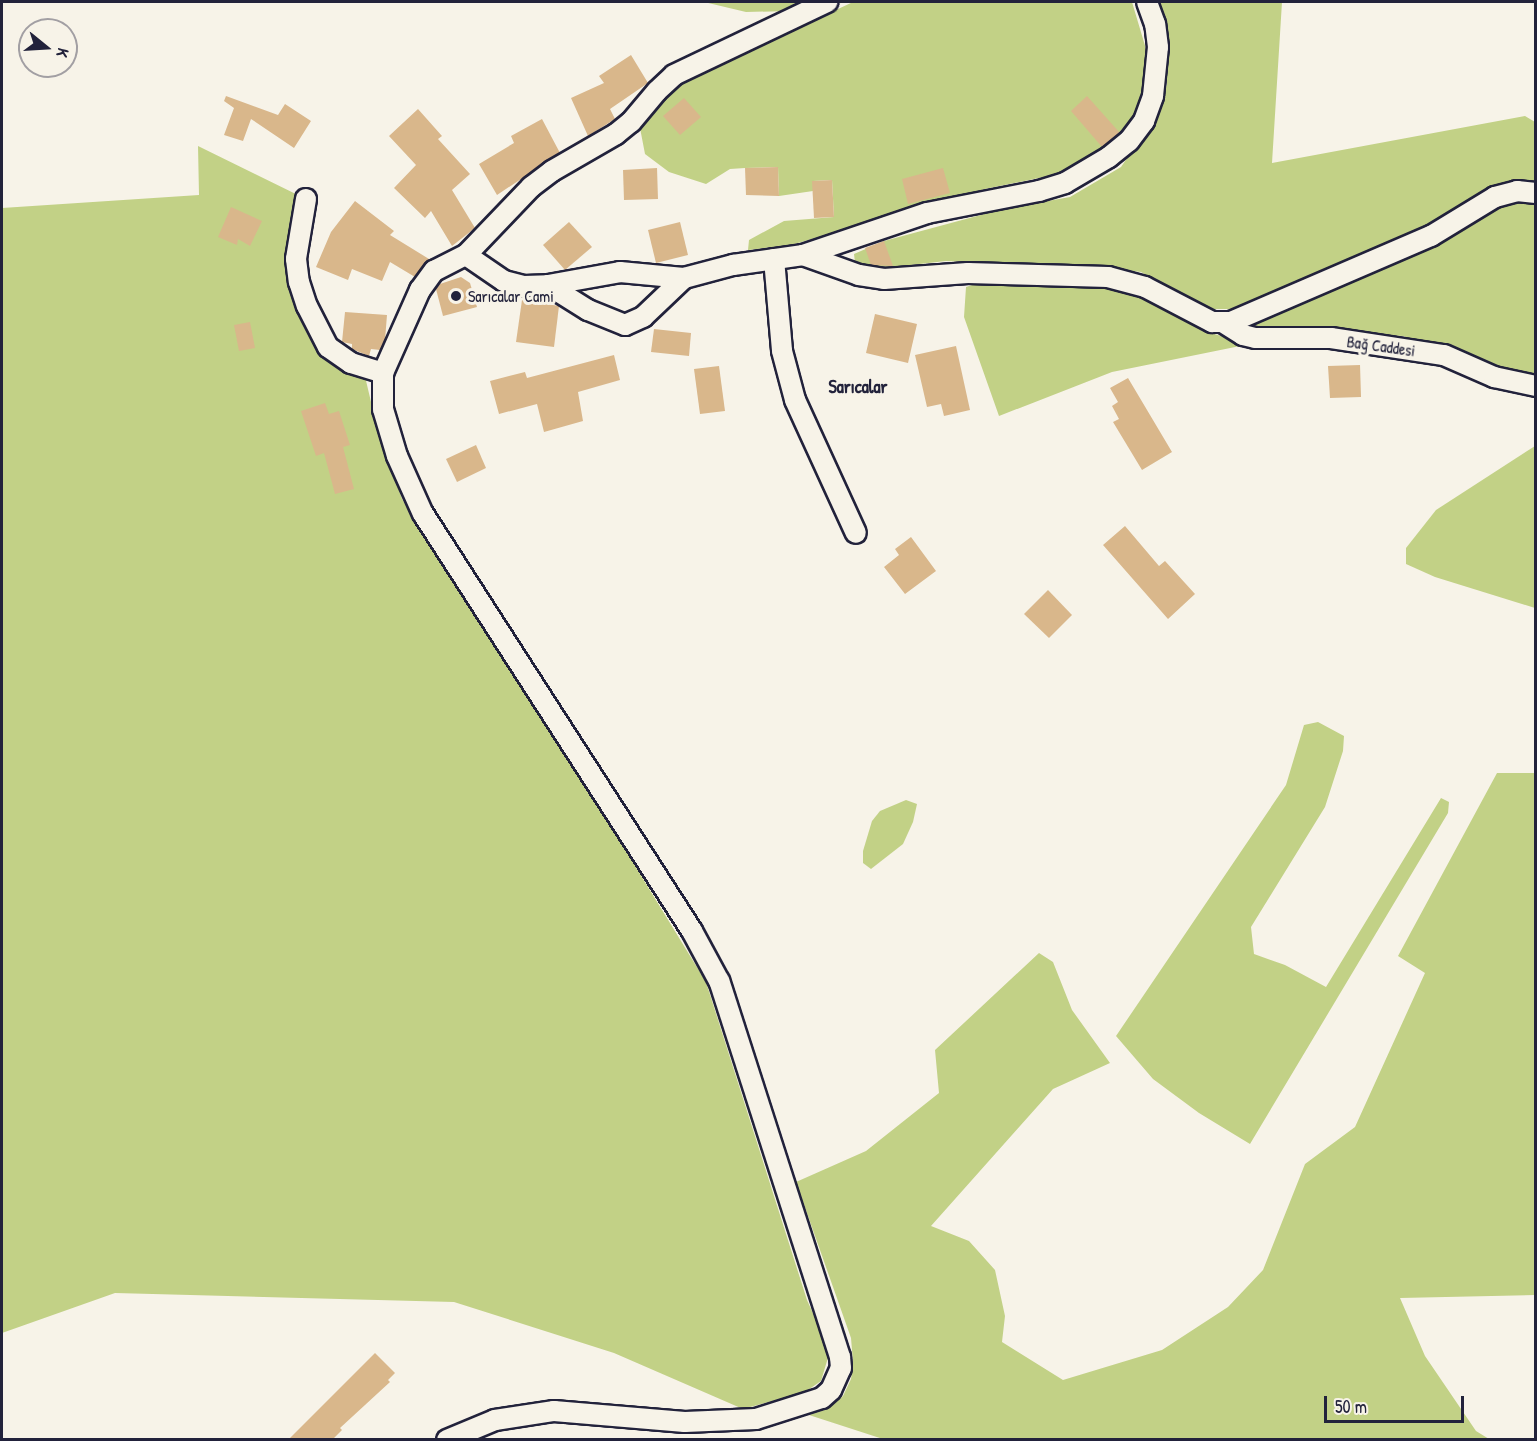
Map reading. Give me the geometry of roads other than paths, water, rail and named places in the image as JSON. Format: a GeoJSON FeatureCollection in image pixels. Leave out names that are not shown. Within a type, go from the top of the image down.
{"type":"FeatureCollection","features":[{"type":"Feature","properties":{"kind":"street"},"geometry":{"type":"LineString","coordinates":[[447,1440],[495,1420],[554,1411],[669,1421],[720,1422],[756,1419],[822,1398],[837,1379],[840,1357],[718,981],[692,931],[423,514],[386,425],[381,396],[383,373],[406,317],[427,278],[434,271],[466,255],[531,188],[552,171],[616,134],[631,122],[674,75],[827,2]]}},
{"type":"Feature","properties":{"kind":"street"},"geometry":{"type":"LineString","coordinates":[[466,255],[512,285],[548,285],[620,272],[684,278],[733,265],[803,255],[927,213],[1039,191],[1065,183],[1109,157],[1134,134],[1144,121],[1153,96],[1158,46],[1155,24],[1147,2]]}},
{"type":"Feature","properties":{"kind":"street"},"geometry":{"type":"LineString","coordinates":[[1224,323],[1240,319],[1431,236],[1495,197],[1517,191],[1536,193]]}},
{"type":"Feature","properties":{"kind":"street"},"geometry":{"type":"LineString","coordinates":[[306,200],[296,259],[299,282],[307,306],[323,339],[339,357],[363,368],[383,373]]}},
{"type":"Feature","properties":{"kind":"street","name":"Bağ Caddesi"},"geometry":{"type":"LineString","coordinates":[[803,255],[860,275],[884,279],[968,273],[1108,276],[1145,286],[1193,314],[1212,322],[1224,323],[1243,335],[1255,338],[1331,338],[1444,355],[1494,376],[1536,386]]}},
{"type":"Feature","properties":{"kind":"street"},"geometry":{"type":"LineString","coordinates":[[774,259],[782,351],[795,400],[856,533]]}},
{"type":"Feature","properties":{"kind":"street"},"geometry":{"type":"LineString","coordinates":[[548,285],[588,310],[625,325],[643,317],[684,278]]}},
{"type":"Feature","properties":{"kind":"place","name":"Sarıcalar Cami"},"geometry":{"type":"Point","coordinates":[456,296]}},
{"type":"Feature","properties":{"kind":"district","name":"Sarıcalar"},"geometry":{"type":"Point","coordinates":[858,387]}}]}
